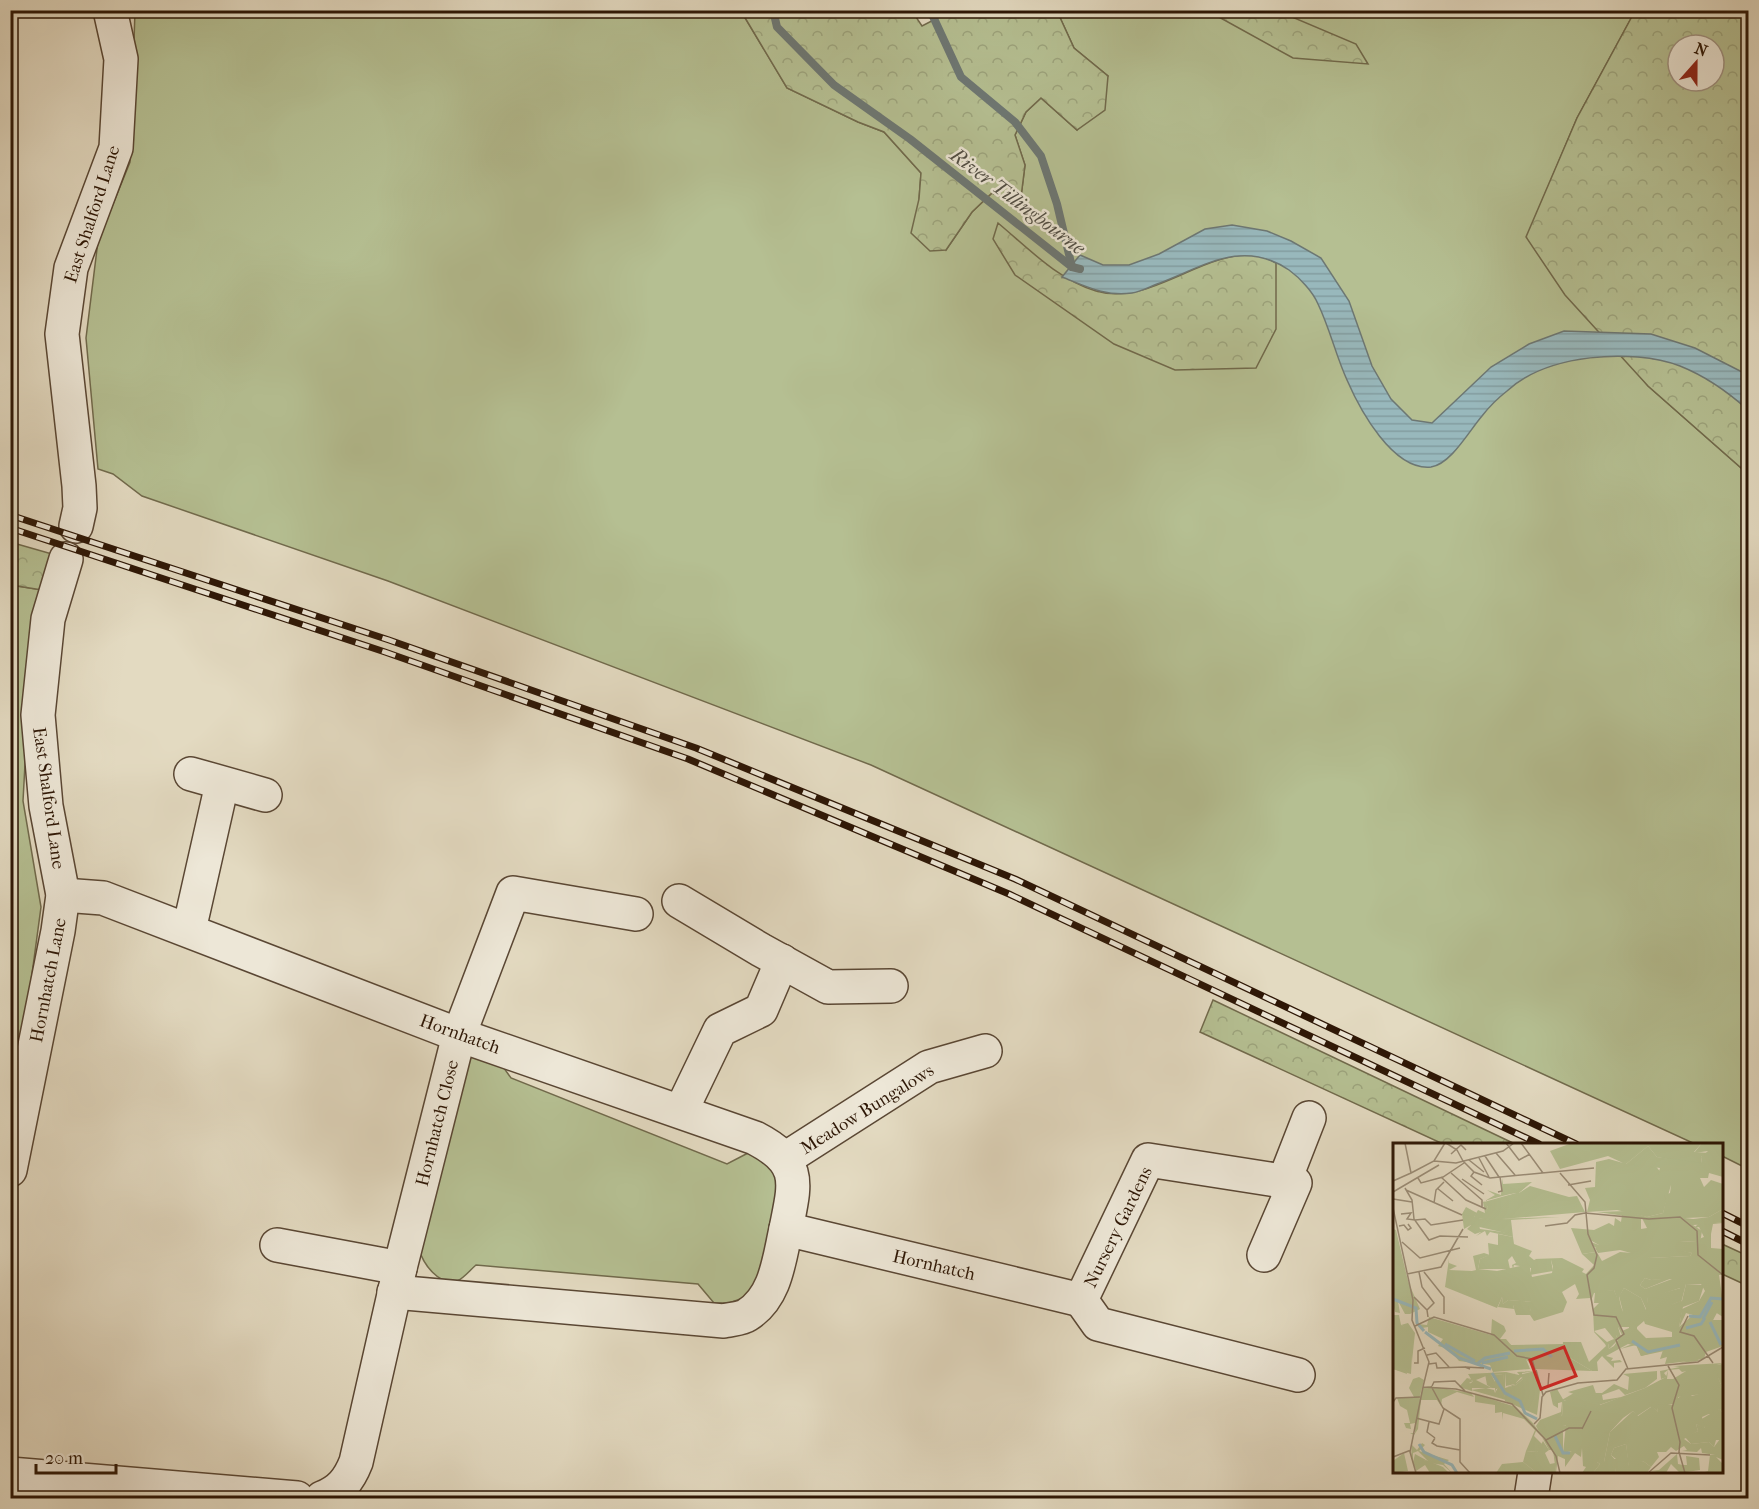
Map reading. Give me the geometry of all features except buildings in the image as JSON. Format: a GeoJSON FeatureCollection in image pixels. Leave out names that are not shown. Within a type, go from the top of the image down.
{"type":"FeatureCollection","features":[{"type":"Feature","properties":{"kind":"street","name":"East Shalford Lane"},"geometry":{"type":"LineString","coordinates":[[76,526],[80,508],[79,486],[62,334],[71,268],[116,148],[121,59],[110,10]]}},
{"type":"Feature","properties":{"kind":"street","name":"East Shalford Lane"},"geometry":{"type":"LineString","coordinates":[[63,895],[46,806],[38,715],[48,619],[66,559]]}},
{"type":"Feature","properties":{"kind":"street"},"geometry":{"type":"LineString","coordinates":[[191,774],[265,795]]}},
{"type":"Feature","properties":{"kind":"street"},"geometry":{"type":"LineString","coordinates":[[189,930],[222,784]]}},
{"type":"Feature","properties":{"kind":"street","name":"Hornhatch Close"},"geometry":{"type":"LineString","coordinates":[[397,1280],[459,1035],[513,893],[636,914]]}},
{"type":"Feature","properties":{"kind":"street","name":"Hornhatch"},"geometry":{"type":"LineString","coordinates":[[63,895],[103,898],[459,1035],[755,1138],[772,1147],[785,1159]]}},
{"type":"Feature","properties":{"kind":"street","name":"Hornhatch Lane"},"geometry":{"type":"LineString","coordinates":[[10,1170],[58,931],[63,895]]}},
{"type":"Feature","properties":{"kind":"street"},"geometry":{"type":"LineString","coordinates":[[679,900],[828,987],[891,986]]}},
{"type":"Feature","properties":{"kind":"street"},"geometry":{"type":"LineString","coordinates":[[681,1111],[720,1030],[761,1010],[782,962]]}},
{"type":"Feature","properties":{"kind":"street","name":"Meadow Bungalows"},"geometry":{"type":"LineString","coordinates":[[785,1159],[929,1067],[985,1051]]}},
{"type":"Feature","properties":{"kind":"street"},"geometry":{"type":"LineString","coordinates":[[1264,1255],[1295,1184],[1284,1182],[1309,1118]]}},
{"type":"Feature","properties":{"kind":"street"},"geometry":{"type":"LineString","coordinates":[[277,1245],[397,1280],[724,1321],[746,1316],[761,1303],[771,1288],[794,1190],[792,1173],[785,1159]]}},
{"type":"Feature","properties":{"kind":"street","name":"Nursery Gardens"},"geometry":{"type":"LineString","coordinates":[[1284,1182],[1149,1160],[1081,1300],[1098,1324],[1298,1375]]}},
{"type":"Feature","properties":{"kind":"street","name":"Hornhatch"},"geometry":{"type":"LineString","coordinates":[[786,1229],[1081,1300]]}},
{"type":"Feature","properties":{"kind":"street"},"geometry":{"type":"LineString","coordinates":[[322,1498],[343,1486],[356,1462],[397,1280]]}},
{"type":"Feature","properties":{"kind":"street"},"geometry":{"type":"LineString","coordinates":[[1531,1498],[1535,1473]]}},
{"type":"Feature","properties":{"kind":"street"},"geometry":{"type":"LineString","coordinates":[[10,1474],[297,1498]]}},
{"type":"Feature","properties":{"kind":"green space"},"geometry":{"type":"Polygon","coordinates":[[[135,11],[741,11],[787,88],[884,132],[921,173],[919,199],[946,250],[972,212],[992,193],[1020,205],[1025,165],[1015,135],[1026,112],[1041,98],[1077,130],[1108,76],[1074,48],[1057,11],[1635,11],[1577,118],[1527,237],[1648,386],[1748,474],[1748,1169],[1723,1156],[1723,1143],[1693,1143],[871,765],[388,581],[142,496],[113,474],[98,469],[86,338],[98,241],[130,162],[135,11]]]}},
{"type":"Feature","properties":{"kind":"green space"},"geometry":{"type":"Polygon","coordinates":[[[741,11],[912,11],[922,26],[951,11],[1057,11],[1074,48],[1108,76],[1105,110],[1077,130],[1041,98],[1026,112],[1015,135],[1025,165],[1020,205],[992,193],[972,212],[946,250],[930,251],[911,233],[919,199],[921,173],[884,132],[787,88],[741,11]]]}},
{"type":"Feature","properties":{"kind":"green space"},"geometry":{"type":"Polygon","coordinates":[[[1208,11],[1278,11],[1356,44],[1368,64],[1293,58],[1208,11]]]}},
{"type":"Feature","properties":{"kind":"green space"},"geometry":{"type":"Polygon","coordinates":[[[1635,11],[1748,11],[1748,474],[1648,386],[1565,295],[1526,237],[1577,118],[1635,11]]]}},
{"type":"Feature","properties":{"kind":"green space"},"geometry":{"type":"Polygon","coordinates":[[[998,223],[1068,279],[1096,291],[1116,294],[1136,292],[1155,286],[1215,261],[1235,256],[1263,257],[1276,263],[1276,329],[1256,368],[1175,370],[1114,344],[1015,275],[993,239],[998,223]]]}},
{"type":"Feature","properties":{"kind":"green space"},"geometry":{"type":"Polygon","coordinates":[[[10,542],[52,554],[42,590],[11,585],[10,542]]]}},
{"type":"Feature","properties":{"kind":"green space"},"geometry":{"type":"Polygon","coordinates":[[[11,585],[42,590],[31,653],[23,801],[41,907],[11,1119],[11,585]]]}},
{"type":"Feature","properties":{"kind":"green space"},"geometry":{"type":"Polygon","coordinates":[[[1213,1000],[1513,1143],[1441,1143],[1200,1032],[1213,1000]]]}},
{"type":"Feature","properties":{"kind":"green space"},"geometry":{"type":"Polygon","coordinates":[[[483,1055],[499,1061],[511,1078],[727,1164],[750,1152],[768,1166],[777,1177],[782,1191],[761,1273],[746,1297],[729,1303],[714,1303],[698,1284],[476,1265],[457,1281],[450,1282],[438,1277],[428,1267],[419,1249],[469,1057],[483,1055]]]}},
{"type":"Feature","properties":{"kind":"green space"},"geometry":{"type":"Polygon","coordinates":[[[1723,1244],[1748,1256],[1748,1286],[1723,1274],[1723,1244]]]}},
{"type":"Feature","properties":{"kind":"water"},"geometry":{"type":"Polygon","coordinates":[[[1232,225],[1267,231],[1321,258],[1349,301],[1372,366],[1391,399],[1412,420],[1432,423],[1491,367],[1529,344],[1564,331],[1651,334],[1695,348],[1748,375],[1748,410],[1716,385],[1680,366],[1660,360],[1614,356],[1566,362],[1524,379],[1504,394],[1491,406],[1446,460],[1431,467],[1417,466],[1391,449],[1369,422],[1347,380],[1316,299],[1289,270],[1272,261],[1255,256],[1239,256],[1207,264],[1141,291],[1122,294],[1096,290],[1062,277],[1080,255],[1103,265],[1129,265],[1159,254],[1205,229],[1232,225]]]}},
{"type":"Feature","properties":{"kind":"waterway","name":"River Tillingbourne"},"geometry":{"type":"LineString","coordinates":[[773,10],[777,27],[834,85],[910,139],[1072,267],[1080,269]]}},
{"type":"Feature","properties":{"kind":"waterway"},"geometry":{"type":"LineString","coordinates":[[930,10],[961,77],[1015,122],[1041,156],[1057,204],[1072,267]]}},
{"type":"Feature","properties":{"kind":"railway"},"geometry":{"type":"LineString","coordinates":[[10,515],[389,640],[696,748],[1015,879],[1574,1143]]}},
{"type":"Feature","properties":{"kind":"railway"},"geometry":{"type":"LineString","coordinates":[[10,528],[385,652],[688,759],[1009,894],[1537,1143]]}},
{"type":"Feature","properties":{"kind":"railway"},"geometry":{"type":"LineString","coordinates":[[1723,1214],[1748,1226]]}},
{"type":"Feature","properties":{"kind":"railway"},"geometry":{"type":"LineString","coordinates":[[1723,1232],[1748,1244]]}}]}
